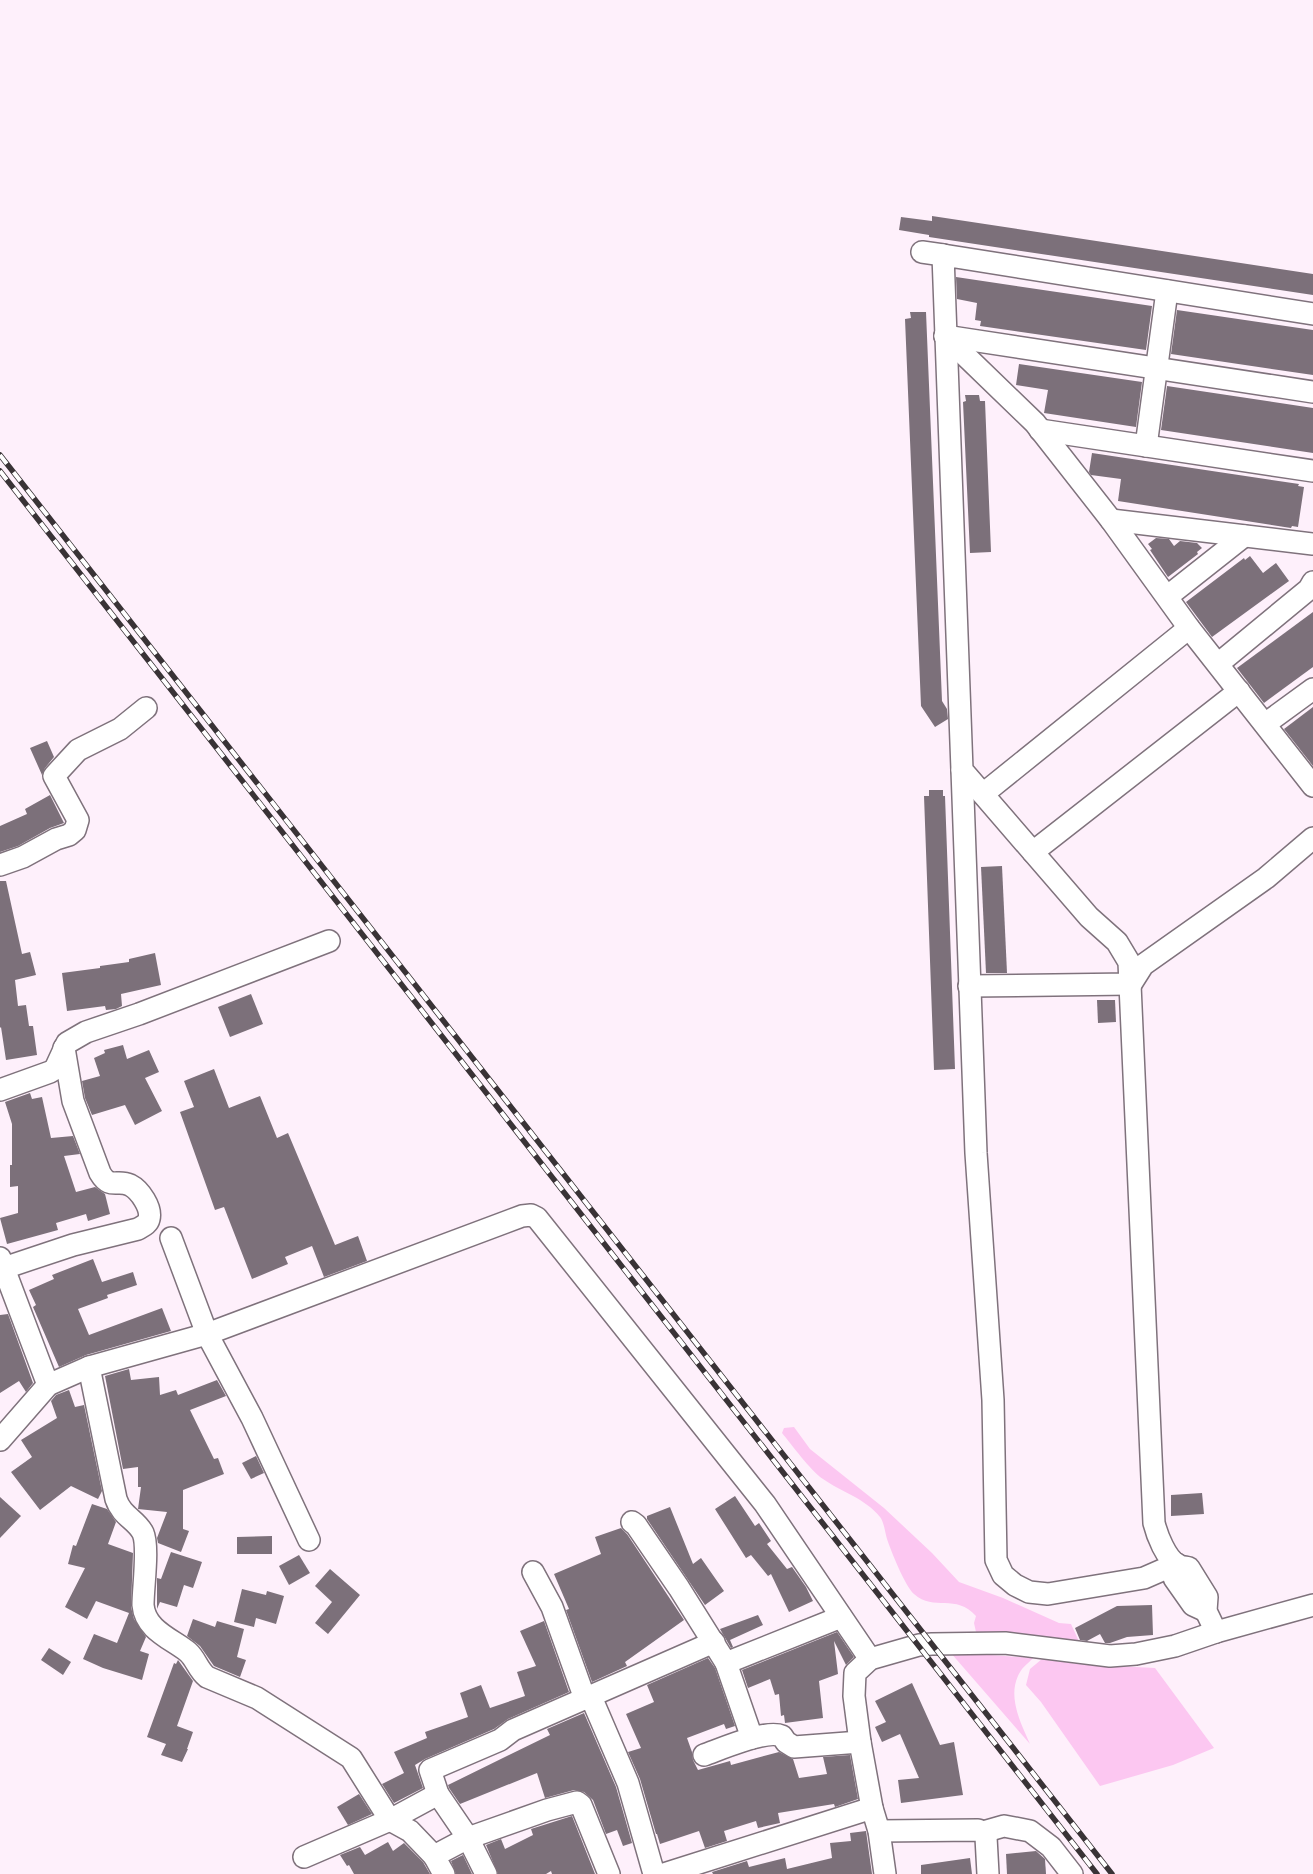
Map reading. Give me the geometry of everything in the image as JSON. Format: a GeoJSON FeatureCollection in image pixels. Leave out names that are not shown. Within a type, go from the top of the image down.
{"type":"FeatureCollection","features":[{"type":"Feature","properties":{"kind":"street"},"geometry":{"type":"LineString","coordinates":[[922,252],[1313,314]]}},
{"type":"Feature","properties":{"kind":"street"},"geometry":{"type":"LineString","coordinates":[[943,255],[969,986],[976,1153],[993,1400],[996,1560],[1004,1575],[1015,1584],[1029,1592],[1048,1594],[1144,1578],[1176,1564]]}},
{"type":"Feature","properties":{"kind":"street"},"geometry":{"type":"LineString","coordinates":[[1146,446],[1167,291]]}},
{"type":"Feature","properties":{"kind":"street"},"geometry":{"type":"LineString","coordinates":[[945,336],[1313,392]]}},
{"type":"Feature","properties":{"kind":"street"},"geometry":{"type":"LineString","coordinates":[[945,336],[1040,430],[1111,520],[1168,596],[1189,628],[1313,786]]}},
{"type":"Feature","properties":{"kind":"street"},"geometry":{"type":"LineString","coordinates":[[1040,430],[1313,471]]}},
{"type":"Feature","properties":{"kind":"street"},"geometry":{"type":"LineString","coordinates":[[1111,520],[1313,544]]}},
{"type":"Feature","properties":{"kind":"street"},"geometry":{"type":"LineString","coordinates":[[1168,596],[1244,536]]}},
{"type":"Feature","properties":{"kind":"street"},"geometry":{"type":"LineString","coordinates":[[1218,664],[1309,589],[1313,582]]}},
{"type":"Feature","properties":{"kind":"street"},"geometry":{"type":"LineString","coordinates":[[983,794],[1189,628]]}},
{"type":"Feature","properties":{"kind":"street"},"geometry":{"type":"LineString","coordinates":[[1265,724],[1313,689]]}},
{"type":"Feature","properties":{"kind":"street"},"geometry":{"type":"LineString","coordinates":[[1033,852],[1238,691]]}},
{"type":"Feature","properties":{"kind":"street"},"geometry":{"type":"LineString","coordinates":[[0,865],[24,857],[75,830],[78,820],[54,776],[78,750],[120,730],[146,708]]}},
{"type":"Feature","properties":{"kind":"street"},"geometry":{"type":"LineString","coordinates":[[962,770],[1089,917],[1117,942],[1129,962],[1154,1523],[1159,1541],[1176,1564],[1189,1568],[1207,1597],[1206,1611],[1216,1632]]}},
{"type":"Feature","properties":{"kind":"street"},"geometry":{"type":"LineString","coordinates":[[1131,984],[1143,965],[1266,878],[1313,838]]}},
{"type":"Feature","properties":{"kind":"street"},"geometry":{"type":"LineString","coordinates":[[0,1090],[55,1069],[64,1048],[71,1040],[86,1032],[139,1014],[329,941]]}},
{"type":"Feature","properties":{"kind":"street"},"geometry":{"type":"LineString","coordinates":[[969,986],[1131,984]]}},
{"type":"Feature","properties":{"kind":"street"},"geometry":{"type":"LineString","coordinates":[[48,1385],[2,1263],[138,1229],[147,1224],[149,1218],[146,1203],[133,1187],[128,1184],[108,1183],[100,1173],[73,1101],[64,1048]]}},
{"type":"Feature","properties":{"kind":"street"},"geometry":{"type":"LineString","coordinates":[[0,1440],[48,1385],[89,1367],[207,1334],[522,1216],[535,1216],[765,1504],[870,1659]]}},
{"type":"Feature","properties":{"kind":"street"},"geometry":{"type":"LineString","coordinates":[[171,1238],[207,1334],[252,1418],[309,1540]]}},
{"type":"Feature","properties":{"kind":"street"},"geometry":{"type":"LineString","coordinates":[[89,1367],[116,1499],[123,1513],[139,1527],[144,1538],[144,1610],[148,1618],[164,1636],[190,1653],[200,1672],[207,1677],[257,1698],[351,1758],[390,1820],[410,1830],[439,1865],[468,1838],[546,1810],[576,1802],[581,1804],[609,1874]]}},
{"type":"Feature","properties":{"kind":"street"},"geometry":{"type":"LineString","coordinates":[[632,1522],[636,1525],[714,1642],[726,1664],[752,1738]]}},
{"type":"Feature","properties":{"kind":"street"},"geometry":{"type":"LineString","coordinates":[[533,1572],[552,1607],[588,1698],[628,1783],[654,1874]]}},
{"type":"Feature","properties":{"kind":"street"},"geometry":{"type":"LineString","coordinates":[[885,1874],[879,1832],[872,1808],[860,1742],[854,1696],[856,1673],[870,1659],[919,1645],[957,1643],[1005,1643],[1110,1656],[1175,1646],[1216,1632],[1313,1605]]}},
{"type":"Feature","properties":{"kind":"street"},"geometry":{"type":"LineString","coordinates":[[726,1664],[841,1617]]}},
{"type":"Feature","properties":{"kind":"street"},"geometry":{"type":"LineString","coordinates":[[486,1874],[468,1838],[438,1794],[430,1770],[500,1740],[513,1730],[714,1642]]}},
{"type":"Feature","properties":{"kind":"street"},"geometry":{"type":"LineString","coordinates":[[704,1755],[752,1738],[779,1734],[794,1748],[860,1742]]}},
{"type":"Feature","properties":{"kind":"street"},"geometry":{"type":"LineString","coordinates":[[304,1857],[390,1820],[438,1794]]}},
{"type":"Feature","properties":{"kind":"street"},"geometry":{"type":"LineString","coordinates":[[664,1874],[872,1808]]}},
{"type":"Feature","properties":{"kind":"street"},"geometry":{"type":"LineString","coordinates":[[879,1832],[978,1830],[983,1832],[1004,1826],[1030,1831],[1052,1847],[1072,1874]]}},
{"type":"Feature","properties":{"kind":"street"},"geometry":{"type":"LineString","coordinates":[[983,1832],[986,1837],[988,1874]]}},
{"type":"Feature","properties":{"kind":"shaded area"},"geometry":{"type":"Polygon","coordinates":[[[794,1427],[810,1449],[884,1508],[932,1553],[959,1582],[1003,1598],[1059,1623],[1071,1624],[1082,1648],[1015,1635],[976,1632],[974,1623],[976,1616],[968,1609],[961,1605],[929,1602],[914,1594],[899,1568],[880,1517],[867,1505],[830,1484],[813,1470],[782,1433],[784,1428],[794,1427]]]}},
{"type":"Feature","properties":{"kind":"shaded area"},"geometry":{"type":"Polygon","coordinates":[[[950,1652],[1033,1658],[1022,1669],[1017,1678],[1014,1697],[1022,1726],[1030,1744],[950,1652]]]}},
{"type":"Feature","properties":{"kind":"shaded area"},"geometry":{"type":"Polygon","coordinates":[[[1042,1659],[1077,1664],[1155,1668],[1214,1748],[1173,1765],[1100,1786],[1041,1702],[1026,1685],[1030,1669],[1042,1659]]]}},
{"type":"Feature","properties":{"kind":"building"},"geometry":{"type":"Polygon","coordinates":[[[932,216],[1313,274],[1313,295],[929,237],[929,235],[899,230],[901,217],[932,221],[932,216]]]}},
{"type":"Feature","properties":{"kind":"building"},"geometry":{"type":"Polygon","coordinates":[[[956,277],[1152,306],[1146,350],[980,326],[981,321],[975,320],[977,303],[957,299],[956,277]]]}},
{"type":"Feature","properties":{"kind":"building"},"geometry":{"type":"Polygon","coordinates":[[[1177,310],[1313,330],[1313,375],[1171,354],[1177,310]]]}},
{"type":"Feature","properties":{"kind":"building"},"geometry":{"type":"Polygon","coordinates":[[[910,312],[926,312],[942,701],[947,709],[948,719],[935,727],[921,706],[905,319],[911,318],[910,312]]]}},
{"type":"Feature","properties":{"kind":"building"},"geometry":{"type":"Polygon","coordinates":[[[1019,364],[1142,382],[1136,427],[1044,413],[1048,390],[1016,385],[1019,364]]]}},
{"type":"Feature","properties":{"kind":"building"},"geometry":{"type":"Polygon","coordinates":[[[1167,386],[1313,408],[1313,453],[1161,430],[1167,386]]]}},
{"type":"Feature","properties":{"kind":"building"},"geometry":{"type":"Polygon","coordinates":[[[965,395],[979,395],[980,401],[985,401],[991,552],[970,553],[963,402],[966,401],[965,395]]]}},
{"type":"Feature","properties":{"kind":"building"},"geometry":{"type":"Polygon","coordinates":[[[1092,453],[1299,484],[1298,486],[1304,487],[1298,527],[1292,526],[1291,528],[1118,501],[1121,479],[1091,475],[1089,472],[1092,453]]]}},
{"type":"Feature","properties":{"kind":"building"},"geometry":{"type":"Polygon","coordinates":[[[1156,538],[1169,539],[1174,546],[1180,541],[1197,543],[1202,548],[1197,552],[1198,554],[1168,577],[1148,544],[1156,538]]]}},
{"type":"Feature","properties":{"kind":"building"},"geometry":{"type":"Polygon","coordinates":[[[1250,556],[1263,573],[1276,563],[1289,581],[1212,637],[1186,602],[1244,558],[1245,560],[1250,556]]]}},
{"type":"Feature","properties":{"kind":"building"},"geometry":{"type":"Polygon","coordinates":[[[1313,612],[1313,667],[1264,703],[1237,668],[1313,612]]]}},
{"type":"Feature","properties":{"kind":"building"},"geometry":{"type":"Polygon","coordinates":[[[1313,707],[1313,766],[1284,729],[1313,707]]]}},
{"type":"Feature","properties":{"kind":"building"},"geometry":{"type":"Polygon","coordinates":[[[47,741],[54,757],[42,775],[30,748],[47,741]]]}},
{"type":"Feature","properties":{"kind":"building"},"geometry":{"type":"Polygon","coordinates":[[[929,790],[943,790],[943,796],[945,796],[955,1069],[934,1070],[924,796],[929,796],[929,790]]]}},
{"type":"Feature","properties":{"kind":"building"},"geometry":{"type":"Polygon","coordinates":[[[50,795],[64,823],[50,828],[18,846],[0,852],[0,826],[27,814],[25,809],[50,795]]]}},
{"type":"Feature","properties":{"kind":"building"},"geometry":{"type":"Polygon","coordinates":[[[1002,866],[1007,973],[986,973],[981,867],[1002,866]]]}},
{"type":"Feature","properties":{"kind":"building"},"geometry":{"type":"Polygon","coordinates":[[[0,881],[6,881],[22,954],[30,952],[36,975],[15,980],[18,1006],[26,1005],[29,1026],[33,1026],[37,1055],[6,1060],[0,1028],[0,881]]]}},
{"type":"Feature","properties":{"kind":"building"},"geometry":{"type":"Polygon","coordinates":[[[155,953],[161,985],[121,994],[122,1006],[116,1009],[106,1010],[105,1006],[67,1011],[62,973],[129,962],[129,959],[155,953]]]}},
{"type":"Feature","properties":{"kind":"building"},"geometry":{"type":"Polygon","coordinates":[[[251,994],[263,1024],[230,1037],[218,1007],[251,994]]]}},
{"type":"Feature","properties":{"kind":"building"},"geometry":{"type":"Polygon","coordinates":[[[1097,1000],[1115,1000],[1116,1022],[1098,1023],[1097,1000]]]}},
{"type":"Feature","properties":{"kind":"building"},"geometry":{"type":"Polygon","coordinates":[[[123,1045],[127,1059],[149,1050],[159,1072],[145,1078],[162,1111],[135,1125],[125,1105],[92,1115],[85,1098],[82,1081],[100,1076],[94,1058],[105,1053],[104,1050],[123,1045]]]}},
{"type":"Feature","properties":{"kind":"building"},"geometry":{"type":"Polygon","coordinates":[[[214,1069],[229,1108],[260,1096],[277,1138],[288,1133],[335,1245],[358,1236],[367,1261],[324,1277],[312,1246],[285,1257],[288,1264],[252,1279],[224,1207],[215,1210],[180,1112],[194,1107],[184,1081],[214,1069]]]}},
{"type":"Feature","properties":{"kind":"building"},"geometry":{"type":"Polygon","coordinates":[[[30,1093],[32,1099],[42,1097],[51,1138],[73,1136],[80,1154],[64,1156],[76,1192],[95,1187],[105,1194],[110,1214],[88,1221],[86,1214],[56,1223],[58,1230],[7,1244],[0,1218],[18,1213],[18,1186],[10,1187],[12,1124],[5,1102],[30,1093]]]}},
{"type":"Feature","properties":{"kind":"building"},"geometry":{"type":"Polygon","coordinates":[[[93,1259],[102,1282],[133,1272],[137,1285],[107,1295],[108,1298],[78,1309],[89,1335],[162,1308],[171,1331],[86,1355],[59,1367],[33,1307],[36,1305],[29,1290],[54,1279],[52,1275],[93,1259]]]}},
{"type":"Feature","properties":{"kind":"building"},"geometry":{"type":"Polygon","coordinates":[[[8,1314],[33,1383],[26,1392],[19,1381],[0,1393],[0,1315],[8,1314]]]}},
{"type":"Feature","properties":{"kind":"building"},"geometry":{"type":"Polygon","coordinates":[[[129,1369],[131,1380],[159,1377],[160,1395],[176,1390],[178,1395],[217,1380],[226,1396],[190,1410],[214,1459],[218,1458],[224,1474],[183,1490],[183,1529],[189,1531],[181,1552],[158,1543],[157,1538],[167,1512],[138,1509],[141,1487],[138,1487],[138,1467],[123,1469],[105,1376],[129,1369]]]}},
{"type":"Feature","properties":{"kind":"building"},"geometry":{"type":"Polygon","coordinates":[[[69,1390],[75,1407],[84,1405],[102,1491],[98,1499],[71,1486],[40,1510],[11,1472],[32,1457],[21,1440],[57,1418],[51,1401],[56,1395],[69,1390]]]}},
{"type":"Feature","properties":{"kind":"building"},"geometry":{"type":"Polygon","coordinates":[[[256,1456],[264,1473],[251,1479],[242,1463],[256,1456]]]}},
{"type":"Feature","properties":{"kind":"building"},"geometry":{"type":"Polygon","coordinates":[[[1202,1493],[1204,1514],[1171,1516],[1171,1495],[1202,1493]]]}},
{"type":"Feature","properties":{"kind":"building"},"geometry":{"type":"Polygon","coordinates":[[[735,1496],[755,1526],[759,1523],[771,1541],[767,1544],[787,1569],[792,1567],[813,1601],[789,1612],[771,1574],[768,1576],[751,1555],[746,1558],[715,1509],[735,1496]]]}},
{"type":"Feature","properties":{"kind":"building"},"geometry":{"type":"Polygon","coordinates":[[[0,1497],[21,1516],[0,1538],[0,1497]]]}},
{"type":"Feature","properties":{"kind":"building"},"geometry":{"type":"Polygon","coordinates":[[[92,1504],[107,1509],[116,1522],[108,1544],[133,1553],[131,1607],[134,1619],[146,1637],[140,1651],[149,1654],[142,1680],[103,1668],[83,1659],[94,1634],[117,1643],[129,1613],[96,1601],[87,1619],[65,1607],[85,1568],[68,1564],[73,1545],[76,1546],[92,1504]]]}},
{"type":"Feature","properties":{"kind":"building"},"geometry":{"type":"Polygon","coordinates":[[[670,1507],[693,1564],[701,1558],[724,1591],[705,1605],[647,1519],[647,1516],[670,1507]]]}},
{"type":"Feature","properties":{"kind":"building"},"geometry":{"type":"Polygon","coordinates":[[[621,1528],[627,1534],[684,1620],[625,1662],[627,1666],[592,1682],[566,1610],[569,1609],[554,1574],[601,1554],[595,1537],[621,1528]]]}},
{"type":"Feature","properties":{"kind":"building"},"geometry":{"type":"Polygon","coordinates":[[[272,1536],[272,1554],[237,1554],[237,1537],[272,1536]]]}},
{"type":"Feature","properties":{"kind":"building"},"geometry":{"type":"Polygon","coordinates":[[[171,1552],[202,1562],[193,1588],[184,1585],[177,1607],[160,1602],[157,1609],[157,1578],[161,1579],[171,1552]]]}},
{"type":"Feature","properties":{"kind":"building"},"geometry":{"type":"Polygon","coordinates":[[[299,1555],[310,1573],[289,1585],[279,1566],[299,1555]]]}},
{"type":"Feature","properties":{"kind":"building"},"geometry":{"type":"Polygon","coordinates":[[[330,1569],[360,1595],[328,1634],[315,1623],[332,1602],[315,1586],[330,1569]]]}},
{"type":"Feature","properties":{"kind":"building"},"geometry":{"type":"Polygon","coordinates":[[[242,1589],[266,1595],[267,1591],[284,1596],[276,1624],[256,1618],[254,1627],[234,1622],[242,1589]]]}},
{"type":"Feature","properties":{"kind":"building"},"geometry":{"type":"Polygon","coordinates":[[[1152,1605],[1153,1635],[1127,1637],[1105,1643],[1100,1634],[1087,1641],[1080,1640],[1075,1628],[1117,1606],[1152,1605]]]}},
{"type":"Feature","properties":{"kind":"building"},"geometry":{"type":"Polygon","coordinates":[[[758,1615],[763,1625],[730,1640],[733,1647],[731,1648],[720,1629],[758,1615]]]}},
{"type":"Feature","properties":{"kind":"building"},"geometry":{"type":"Polygon","coordinates":[[[193,1619],[215,1627],[217,1621],[244,1629],[237,1657],[246,1660],[240,1677],[214,1666],[200,1646],[187,1636],[193,1619]]]}},
{"type":"Feature","properties":{"kind":"building"},"geometry":{"type":"Polygon","coordinates":[[[544,1621],[569,1692],[508,1719],[494,1729],[415,1765],[423,1788],[394,1803],[382,1784],[404,1773],[394,1752],[427,1738],[425,1732],[468,1717],[460,1693],[481,1685],[490,1708],[525,1696],[517,1672],[536,1666],[520,1631],[544,1621]]]}},
{"type":"Feature","properties":{"kind":"building"},"geometry":{"type":"Polygon","coordinates":[[[837,1632],[854,1657],[846,1665],[834,1641],[838,1674],[819,1681],[823,1718],[785,1723],[784,1715],[781,1716],[779,1694],[775,1695],[770,1679],[748,1688],[742,1670],[837,1632]]]}},
{"type":"Feature","properties":{"kind":"building"},"geometry":{"type":"Polygon","coordinates":[[[49,1648],[71,1662],[63,1675],[41,1660],[49,1648]]]}},
{"type":"Feature","properties":{"kind":"building"},"geometry":{"type":"Polygon","coordinates":[[[708,1658],[715,1668],[735,1726],[726,1729],[724,1724],[687,1738],[698,1770],[730,1761],[731,1765],[779,1752],[793,1759],[799,1778],[827,1774],[823,1757],[850,1755],[858,1799],[835,1807],[834,1804],[778,1813],[780,1823],[758,1828],[756,1821],[724,1831],[727,1841],[705,1848],[699,1831],[660,1844],[640,1779],[628,1752],[641,1748],[626,1714],[654,1702],[647,1685],[708,1658]]]}},
{"type":"Feature","properties":{"kind":"building"},"geometry":{"type":"Polygon","coordinates":[[[178,1660],[193,1681],[177,1726],[193,1732],[182,1762],[161,1755],[166,1744],[147,1737],[174,1663],[176,1664],[178,1660]]]}},
{"type":"Feature","properties":{"kind":"building"},"geometry":{"type":"Polygon","coordinates":[[[912,1683],[940,1745],[954,1742],[963,1795],[901,1803],[898,1780],[919,1778],[900,1734],[882,1742],[875,1727],[886,1722],[875,1701],[912,1683]]]}},
{"type":"Feature","properties":{"kind":"building"},"geometry":{"type":"Polygon","coordinates":[[[584,1713],[616,1787],[632,1843],[623,1846],[617,1830],[606,1834],[593,1800],[584,1792],[574,1790],[545,1798],[537,1773],[460,1804],[449,1788],[448,1785],[550,1735],[547,1729],[584,1713]]]}},
{"type":"Feature","properties":{"kind":"building"},"geometry":{"type":"Polygon","coordinates":[[[359,1794],[372,1814],[348,1825],[337,1807],[359,1794]]]}},
{"type":"Feature","properties":{"kind":"building"},"geometry":{"type":"Polygon","coordinates":[[[572,1816],[595,1874],[552,1874],[551,1871],[546,1874],[498,1874],[486,1845],[501,1839],[505,1849],[533,1835],[531,1829],[572,1816]]]}},
{"type":"Feature","properties":{"kind":"building"},"geometry":{"type":"Polygon","coordinates":[[[866,1831],[872,1874],[713,1874],[712,1872],[747,1861],[749,1867],[785,1858],[787,1869],[832,1858],[830,1843],[851,1841],[850,1833],[866,1831]]]}},
{"type":"Feature","properties":{"kind":"building"},"geometry":{"type":"Polygon","coordinates":[[[388,1842],[393,1851],[404,1843],[423,1862],[430,1874],[354,1874],[340,1855],[360,1847],[365,1855],[388,1842]]]}},
{"type":"Feature","properties":{"kind":"building"},"geometry":{"type":"Polygon","coordinates":[[[1036,1851],[1045,1859],[1046,1874],[1007,1874],[1006,1854],[1036,1851]]]}},
{"type":"Feature","properties":{"kind":"building"},"geometry":{"type":"Polygon","coordinates":[[[463,1855],[472,1874],[456,1874],[451,1861],[463,1855]]]}},
{"type":"Feature","properties":{"kind":"building"},"geometry":{"type":"Polygon","coordinates":[[[970,1858],[972,1874],[921,1874],[921,1865],[970,1858]]]}},
{"type":"Feature","properties":{"kind":"railway"},"geometry":{"type":"LineString","coordinates":[[0,455],[1112,1874]]}},
{"type":"Feature","properties":{"kind":"railway"},"geometry":{"type":"LineString","coordinates":[[0,471],[1097,1874]]}}]}
